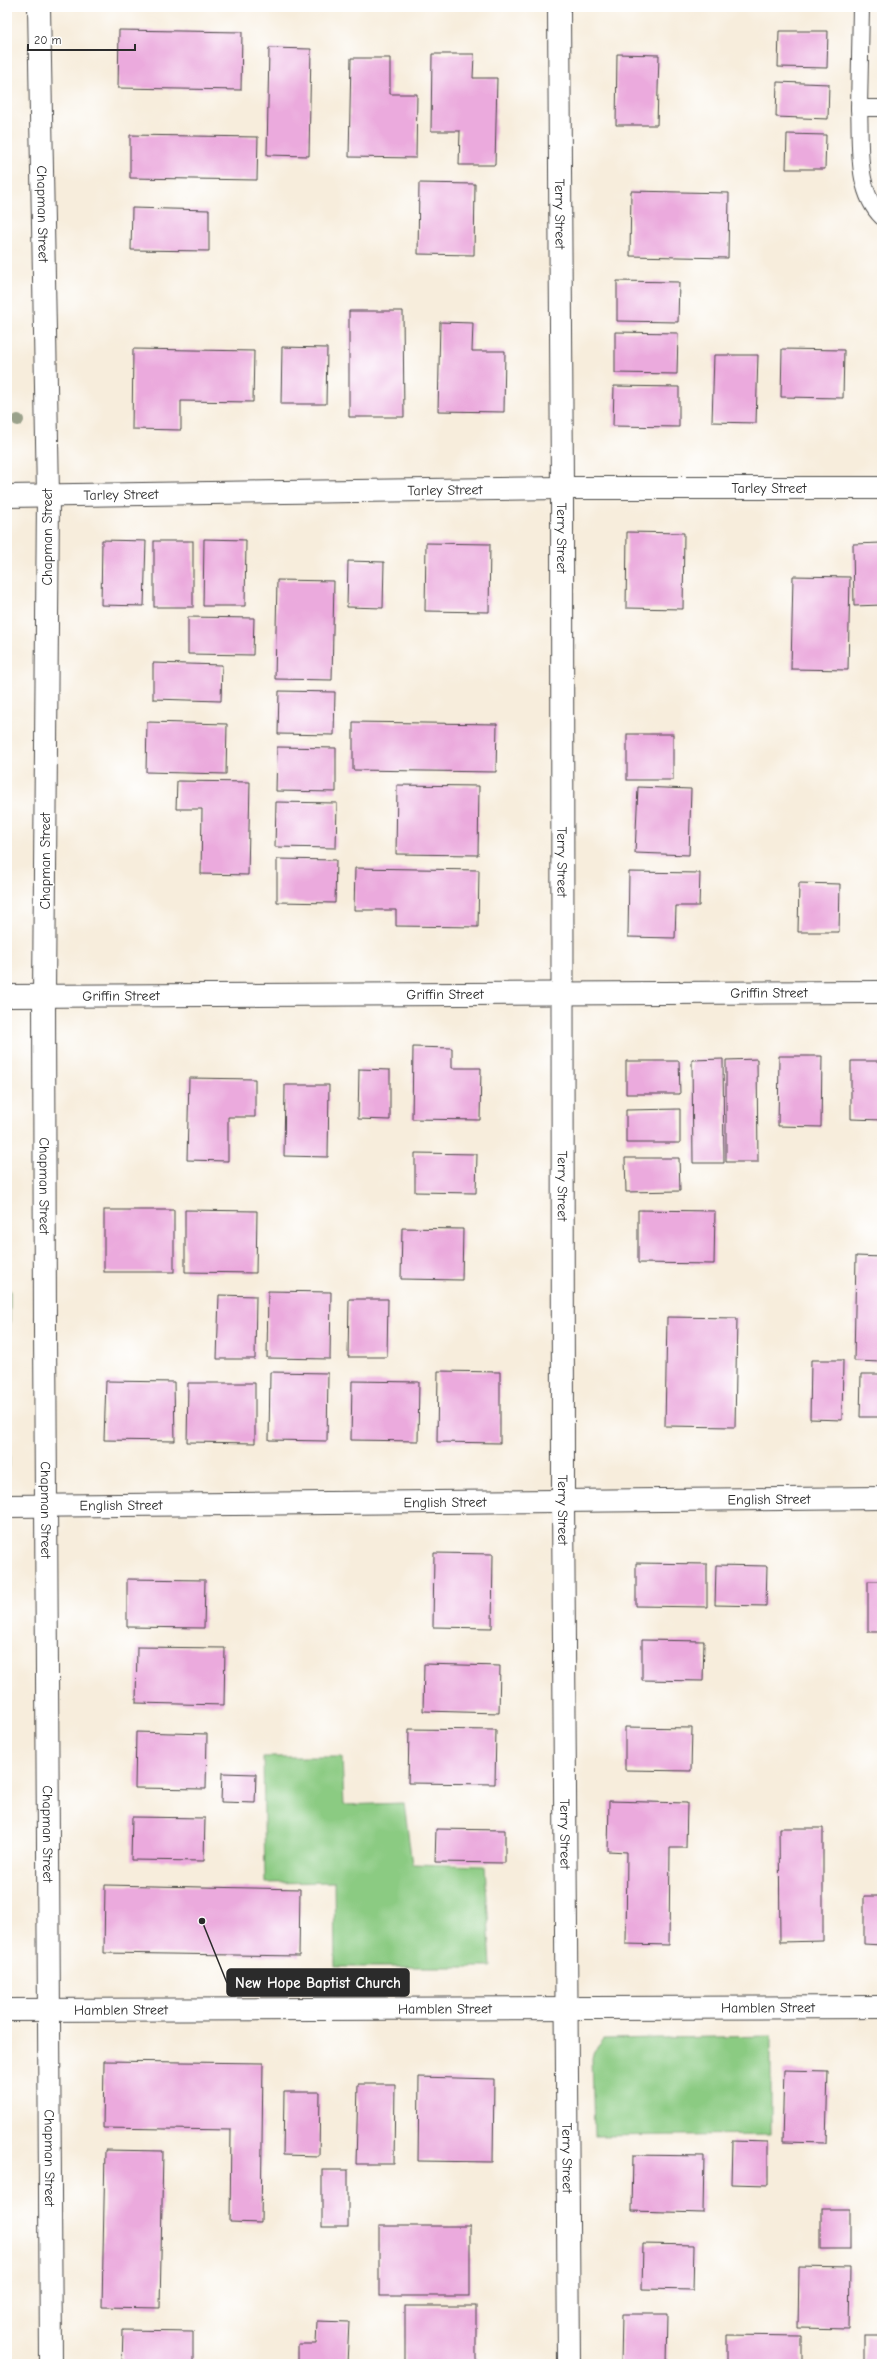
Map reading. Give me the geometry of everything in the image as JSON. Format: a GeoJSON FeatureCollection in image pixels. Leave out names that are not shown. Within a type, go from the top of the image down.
{"type":"FeatureCollection","features":[{"type":"Feature","properties":{"kind":"street","name":"Chapman Street"},"geometry":{"type":"LineString","coordinates":[[39,7],[48,495],[44,996],[45,1506],[51,2364]]}},
{"type":"Feature","properties":{"kind":"street","name":"Terry Street"},"geometry":{"type":"LineString","coordinates":[[559,7],[562,488],[563,1502],[569,2364]]}},
{"type":"Feature","properties":{"kind":"street","name":"Tarley Street"},"geometry":{"type":"LineString","coordinates":[[7,496],[562,488],[882,488]]}},
{"type":"Feature","properties":{"kind":"street","name":"Griffin Street"},"geometry":{"type":"LineString","coordinates":[[7,996],[882,992]]}},
{"type":"Feature","properties":{"kind":"street","name":"English Street"},"geometry":{"type":"LineString","coordinates":[[7,1506],[882,1498]]}},
{"type":"Feature","properties":{"kind":"street","name":"Hamblen Street"},"geometry":{"type":"LineString","coordinates":[[7,2010],[882,2007]]}},
{"type":"Feature","properties":{"kind":"lane"},"geometry":{"type":"LineString","coordinates":[[861,7],[859,108],[862,173],[868,199],[882,217]]}},
{"type":"Feature","properties":{"kind":"lane"},"geometry":{"type":"LineString","coordinates":[[859,108],[882,108]]}},
{"type":"Feature","properties":{"kind":"green space"},"geometry":{"type":"Polygon","coordinates":[[[7,1290],[10,1290],[9,1467],[7,1467],[7,1290]]]}},
{"type":"Feature","properties":{"kind":"green space"},"geometry":{"type":"Polygon","coordinates":[[[263,1757],[342,1757],[344,1805],[404,1803],[412,1864],[485,1866],[491,1967],[335,1967],[334,1882],[265,1883],[263,1757]]]}},
{"type":"Feature","properties":{"kind":"green space"},"geometry":{"type":"Polygon","coordinates":[[[771,2036],[771,2134],[594,2136],[592,2059],[594,2051],[604,2039],[771,2036]]]}},
{"type":"Feature","properties":{"kind":"building"},"geometry":{"type":"Polygon","coordinates":[[[119,30],[242,32],[241,90],[118,88],[119,30]]]}},
{"type":"Feature","properties":{"kind":"building"},"geometry":{"type":"Polygon","coordinates":[[[779,31],[828,31],[827,68],[778,67],[779,31]]]}},
{"type":"Feature","properties":{"kind":"building"},"geometry":{"type":"Polygon","coordinates":[[[269,48],[311,49],[309,156],[267,155],[269,48]]]}},
{"type":"Feature","properties":{"kind":"building"},"geometry":{"type":"Polygon","coordinates":[[[432,54],[474,54],[473,78],[497,78],[495,165],[459,165],[460,131],[431,131],[432,54]]]}},
{"type":"Feature","properties":{"kind":"building"},"geometry":{"type":"Polygon","coordinates":[[[617,54],[659,55],[657,125],[616,125],[617,54]]]}},
{"type":"Feature","properties":{"kind":"building"},"geometry":{"type":"Polygon","coordinates":[[[351,58],[390,58],[390,94],[417,94],[416,158],[349,157],[351,58]]]}},
{"type":"Feature","properties":{"kind":"building"},"geometry":{"type":"Polygon","coordinates":[[[777,82],[829,84],[828,119],[776,117],[777,82]]]}},
{"type":"Feature","properties":{"kind":"building"},"geometry":{"type":"Polygon","coordinates":[[[787,134],[826,135],[825,169],[786,169],[787,134]]]}},
{"type":"Feature","properties":{"kind":"building"},"geometry":{"type":"Polygon","coordinates":[[[130,135],[258,137],[257,180],[130,178],[130,135]]]}},
{"type":"Feature","properties":{"kind":"building"},"geometry":{"type":"Polygon","coordinates":[[[419,183],[475,184],[474,255],[418,254],[419,183]]]}},
{"type":"Feature","properties":{"kind":"building"},"geometry":{"type":"Polygon","coordinates":[[[631,191],[729,193],[728,258],[630,256],[631,191]]]}},
{"type":"Feature","properties":{"kind":"building"},"geometry":{"type":"Polygon","coordinates":[[[132,208],[209,210],[209,251],[131,250],[132,208]]]}},
{"type":"Feature","properties":{"kind":"building"},"geometry":{"type":"Polygon","coordinates":[[[617,281],[679,282],[678,322],[617,321],[617,281]]]}},
{"type":"Feature","properties":{"kind":"building"},"geometry":{"type":"Polygon","coordinates":[[[349,311],[403,311],[404,417],[349,417],[349,311]]]}},
{"type":"Feature","properties":{"kind":"building"},"geometry":{"type":"Polygon","coordinates":[[[440,322],[473,323],[472,351],[505,351],[504,412],[438,411],[440,322]]]}},
{"type":"Feature","properties":{"kind":"building"},"geometry":{"type":"Polygon","coordinates":[[[615,332],[678,333],[677,374],[615,373],[615,332]]]}},
{"type":"Feature","properties":{"kind":"building"},"geometry":{"type":"Polygon","coordinates":[[[282,347],[327,348],[326,404],[281,404],[282,347]]]}},
{"type":"Feature","properties":{"kind":"building"},"geometry":{"type":"Polygon","coordinates":[[[133,349],[254,351],[253,402],[181,401],[181,430],[132,429],[133,349]]]}},
{"type":"Feature","properties":{"kind":"building"},"geometry":{"type":"Polygon","coordinates":[[[782,349],[844,350],[843,398],[781,397],[782,349]]]}},
{"type":"Feature","properties":{"kind":"building"},"geometry":{"type":"Polygon","coordinates":[[[714,355],[758,355],[756,423],[712,422],[714,355]]]}},
{"type":"Feature","properties":{"kind":"building"},"geometry":{"type":"Polygon","coordinates":[[[614,386],[679,387],[679,427],[613,426],[614,386]]]}},
{"type":"Feature","properties":{"kind":"building"},"geometry":{"type":"Polygon","coordinates":[[[627,532],[684,533],[683,609],[626,608],[627,532]]]}},
{"type":"Feature","properties":{"kind":"building"},"geometry":{"type":"Polygon","coordinates":[[[204,539],[246,540],[245,606],[203,606],[204,539]]]}},
{"type":"Feature","properties":{"kind":"building"},"geometry":{"type":"Polygon","coordinates":[[[102,540],[146,541],[144,606],[101,605],[102,540]]]}},
{"type":"Feature","properties":{"kind":"building"},"geometry":{"type":"Polygon","coordinates":[[[154,541],[193,541],[193,607],[154,607],[154,541]]]}},
{"type":"Feature","properties":{"kind":"building"},"geometry":{"type":"Polygon","coordinates":[[[426,543],[490,544],[489,612],[425,611],[426,543]]]}},
{"type":"Feature","properties":{"kind":"building"},"geometry":{"type":"Polygon","coordinates":[[[882,543],[882,605],[854,606],[853,544],[882,543]]]}},
{"type":"Feature","properties":{"kind":"building"},"geometry":{"type":"Polygon","coordinates":[[[348,561],[384,562],[383,608],[347,607],[348,561]]]}},
{"type":"Feature","properties":{"kind":"building"},"geometry":{"type":"Polygon","coordinates":[[[793,576],[850,577],[848,670],[791,669],[793,576]]]}},
{"type":"Feature","properties":{"kind":"building"},"geometry":{"type":"Polygon","coordinates":[[[277,580],[334,581],[332,680],[275,679],[277,580]]]}},
{"type":"Feature","properties":{"kind":"building"},"geometry":{"type":"Polygon","coordinates":[[[188,617],[254,618],[253,655],[188,654],[188,617]]]}},
{"type":"Feature","properties":{"kind":"building"},"geometry":{"type":"Polygon","coordinates":[[[153,663],[222,665],[221,701],[153,699],[153,663]]]}},
{"type":"Feature","properties":{"kind":"building"},"geometry":{"type":"Polygon","coordinates":[[[279,691],[335,692],[334,735],[278,734],[279,691]]]}},
{"type":"Feature","properties":{"kind":"building"},"geometry":{"type":"Polygon","coordinates":[[[147,722],[227,724],[226,774],[146,772],[147,722]]]}},
{"type":"Feature","properties":{"kind":"building"},"geometry":{"type":"Polygon","coordinates":[[[353,722],[497,724],[496,772],[353,770],[353,722]]]}},
{"type":"Feature","properties":{"kind":"building"},"geometry":{"type":"Polygon","coordinates":[[[627,734],[673,734],[673,780],[627,780],[627,734]]]}},
{"type":"Feature","properties":{"kind":"building"},"geometry":{"type":"Polygon","coordinates":[[[277,747],[336,748],[336,792],[276,791],[277,747]]]}},
{"type":"Feature","properties":{"kind":"building"},"geometry":{"type":"Polygon","coordinates":[[[177,781],[250,782],[248,875],[201,874],[202,809],[176,809],[177,781]]]}},
{"type":"Feature","properties":{"kind":"building"},"geometry":{"type":"Polygon","coordinates":[[[397,785],[479,786],[478,855],[396,854],[397,785]]]}},
{"type":"Feature","properties":{"kind":"building"},"geometry":{"type":"Polygon","coordinates":[[[638,787],[691,789],[689,855],[635,853],[638,787]]]}},
{"type":"Feature","properties":{"kind":"building"},"geometry":{"type":"Polygon","coordinates":[[[276,802],[337,803],[336,848],[275,847],[276,802]]]}},
{"type":"Feature","properties":{"kind":"building"},"geometry":{"type":"Polygon","coordinates":[[[277,859],[336,860],[335,903],[277,902],[277,859]]]}},
{"type":"Feature","properties":{"kind":"building"},"geometry":{"type":"Polygon","coordinates":[[[355,868],[479,870],[478,927],[396,926],[396,910],[354,910],[355,868]]]}},
{"type":"Feature","properties":{"kind":"building"},"geometry":{"type":"Polygon","coordinates":[[[629,872],[700,873],[699,906],[676,906],[675,938],[628,937],[629,872]]]}},
{"type":"Feature","properties":{"kind":"building"},"geometry":{"type":"Polygon","coordinates":[[[799,883],[840,884],[839,932],[798,932],[799,883]]]}},
{"type":"Feature","properties":{"kind":"building"},"geometry":{"type":"Polygon","coordinates":[[[413,1047],[452,1048],[452,1068],[481,1068],[480,1120],[412,1119],[413,1047]]]}},
{"type":"Feature","properties":{"kind":"building"},"geometry":{"type":"Polygon","coordinates":[[[779,1056],[822,1056],[821,1127],[778,1126],[779,1056]]]}},
{"type":"Feature","properties":{"kind":"building"},"geometry":{"type":"Polygon","coordinates":[[[723,1059],[724,1163],[693,1163],[692,1060],[723,1059]]]}},
{"type":"Feature","properties":{"kind":"building"},"geometry":{"type":"Polygon","coordinates":[[[757,1059],[758,1162],[726,1162],[726,1060],[757,1059]]]}},
{"type":"Feature","properties":{"kind":"building"},"geometry":{"type":"Polygon","coordinates":[[[626,1061],[679,1061],[680,1094],[626,1094],[626,1061]]]}},
{"type":"Feature","properties":{"kind":"building"},"geometry":{"type":"Polygon","coordinates":[[[851,1061],[882,1061],[882,1120],[851,1119],[851,1061]]]}},
{"type":"Feature","properties":{"kind":"building"},"geometry":{"type":"Polygon","coordinates":[[[359,1069],[390,1070],[390,1120],[358,1119],[359,1069]]]}},
{"type":"Feature","properties":{"kind":"building"},"geometry":{"type":"Polygon","coordinates":[[[189,1078],[255,1079],[255,1117],[228,1117],[228,1161],[187,1160],[189,1078]]]}},
{"type":"Feature","properties":{"kind":"building"},"geometry":{"type":"Polygon","coordinates":[[[285,1085],[329,1085],[328,1157],[284,1156],[285,1085]]]}},
{"type":"Feature","properties":{"kind":"building"},"geometry":{"type":"Polygon","coordinates":[[[680,1109],[680,1143],[626,1143],[626,1110],[680,1109]]]}},
{"type":"Feature","properties":{"kind":"building"},"geometry":{"type":"Polygon","coordinates":[[[415,1153],[477,1154],[476,1193],[415,1192],[415,1153]]]}},
{"type":"Feature","properties":{"kind":"building"},"geometry":{"type":"Polygon","coordinates":[[[625,1158],[679,1158],[680,1191],[626,1192],[625,1158]]]}},
{"type":"Feature","properties":{"kind":"building"},"geometry":{"type":"Polygon","coordinates":[[[104,1210],[174,1210],[174,1272],[104,1272],[104,1210]]]}},
{"type":"Feature","properties":{"kind":"building"},"geometry":{"type":"Polygon","coordinates":[[[185,1210],[257,1211],[256,1273],[185,1272],[185,1210]]]}},
{"type":"Feature","properties":{"kind":"building"},"geometry":{"type":"Polygon","coordinates":[[[638,1210],[715,1211],[714,1264],[638,1263],[638,1210]]]}},
{"type":"Feature","properties":{"kind":"building"},"geometry":{"type":"Polygon","coordinates":[[[402,1228],[463,1229],[462,1280],[401,1279],[402,1228]]]}},
{"type":"Feature","properties":{"kind":"building"},"geometry":{"type":"Polygon","coordinates":[[[856,1256],[882,1257],[882,1362],[854,1361],[856,1256]]]}},
{"type":"Feature","properties":{"kind":"building"},"geometry":{"type":"Polygon","coordinates":[[[268,1291],[331,1292],[330,1359],[267,1358],[268,1291]]]}},
{"type":"Feature","properties":{"kind":"building"},"geometry":{"type":"Polygon","coordinates":[[[219,1295],[256,1296],[255,1359],[217,1359],[219,1295]]]}},
{"type":"Feature","properties":{"kind":"building"},"geometry":{"type":"Polygon","coordinates":[[[349,1299],[388,1299],[387,1357],[348,1357],[349,1299]]]}},
{"type":"Feature","properties":{"kind":"building"},"geometry":{"type":"Polygon","coordinates":[[[667,1317],[737,1318],[735,1427],[665,1426],[667,1317]]]}},
{"type":"Feature","properties":{"kind":"building"},"geometry":{"type":"Polygon","coordinates":[[[811,1360],[843,1360],[842,1420],[810,1419],[811,1360]]]}},
{"type":"Feature","properties":{"kind":"building"},"geometry":{"type":"Polygon","coordinates":[[[438,1371],[500,1372],[500,1443],[437,1442],[438,1371]]]}},
{"type":"Feature","properties":{"kind":"building"},"geometry":{"type":"Polygon","coordinates":[[[270,1372],[328,1373],[327,1441],[269,1440],[270,1372]]]}},
{"type":"Feature","properties":{"kind":"building"},"geometry":{"type":"Polygon","coordinates":[[[861,1374],[882,1374],[882,1417],[860,1417],[861,1374]]]}},
{"type":"Feature","properties":{"kind":"building"},"geometry":{"type":"Polygon","coordinates":[[[106,1381],[174,1382],[175,1441],[104,1440],[106,1381]]]}},
{"type":"Feature","properties":{"kind":"building"},"geometry":{"type":"Polygon","coordinates":[[[352,1381],[419,1382],[418,1441],[351,1440],[352,1381]]]}},
{"type":"Feature","properties":{"kind":"building"},"geometry":{"type":"Polygon","coordinates":[[[188,1383],[255,1383],[255,1443],[187,1442],[188,1383]]]}},
{"type":"Feature","properties":{"kind":"building"},"geometry":{"type":"Polygon","coordinates":[[[434,1553],[493,1554],[492,1628],[433,1627],[434,1553]]]}},
{"type":"Feature","properties":{"kind":"building"},"geometry":{"type":"Polygon","coordinates":[[[636,1563],[707,1564],[707,1607],[636,1606],[636,1563]]]}},
{"type":"Feature","properties":{"kind":"building"},"geometry":{"type":"Polygon","coordinates":[[[716,1565],[767,1566],[766,1606],[715,1605],[716,1565]]]}},
{"type":"Feature","properties":{"kind":"building"},"geometry":{"type":"Polygon","coordinates":[[[127,1579],[205,1580],[204,1628],[127,1627],[127,1579]]]}},
{"type":"Feature","properties":{"kind":"building"},"geometry":{"type":"Polygon","coordinates":[[[868,1581],[882,1581],[882,1632],[868,1632],[868,1581]]]}},
{"type":"Feature","properties":{"kind":"building"},"geometry":{"type":"Polygon","coordinates":[[[642,1640],[704,1641],[703,1681],[642,1680],[642,1640]]]}},
{"type":"Feature","properties":{"kind":"building"},"geometry":{"type":"Polygon","coordinates":[[[137,1647],[225,1648],[224,1705],[136,1703],[137,1647]]]}},
{"type":"Feature","properties":{"kind":"building"},"geometry":{"type":"Polygon","coordinates":[[[424,1664],[500,1666],[499,1713],[423,1711],[424,1664]]]}},
{"type":"Feature","properties":{"kind":"building"},"geometry":{"type":"Polygon","coordinates":[[[625,1727],[692,1728],[691,1771],[625,1770],[625,1727]]]}},
{"type":"Feature","properties":{"kind":"building"},"geometry":{"type":"Polygon","coordinates":[[[409,1729],[496,1730],[495,1784],[408,1783],[409,1729]]]}},
{"type":"Feature","properties":{"kind":"building"},"geometry":{"type":"Polygon","coordinates":[[[136,1732],[207,1734],[206,1789],[135,1788],[136,1732]]]}},
{"type":"Feature","properties":{"kind":"building"},"geometry":{"type":"Polygon","coordinates":[[[222,1773],[256,1774],[255,1803],[221,1802],[222,1773]]]}},
{"type":"Feature","properties":{"kind":"building"},"geometry":{"type":"Polygon","coordinates":[[[609,1801],[687,1803],[686,1848],[670,1848],[669,1945],[626,1944],[627,1852],[608,1851],[609,1801]]]}},
{"type":"Feature","properties":{"kind":"building"},"geometry":{"type":"Polygon","coordinates":[[[132,1817],[205,1818],[204,1861],[131,1860],[132,1817]]]}},
{"type":"Feature","properties":{"kind":"building"},"geometry":{"type":"Polygon","coordinates":[[[779,1828],[823,1828],[823,1941],[780,1942],[779,1828]]]}},
{"type":"Feature","properties":{"kind":"building"},"geometry":{"type":"Polygon","coordinates":[[[436,1829],[505,1830],[505,1863],[435,1862],[436,1829]]]}},
{"type":"Feature","properties":{"kind":"building"},"geometry":{"type":"Polygon","coordinates":[[[105,1885],[300,1889],[299,1956],[104,1953],[105,1885]]]}},
{"type":"Feature","properties":{"kind":"building"},"geometry":{"type":"Polygon","coordinates":[[[864,1896],[882,1896],[882,1945],[864,1944],[864,1896]]]}},
{"type":"Feature","properties":{"kind":"building"},"geometry":{"type":"Polygon","coordinates":[[[104,2061],[263,2063],[261,2223],[230,2222],[231,2130],[103,2128],[104,2061]]]}},
{"type":"Feature","properties":{"kind":"building"},"geometry":{"type":"Polygon","coordinates":[[[784,2070],[828,2071],[826,2143],[782,2142],[784,2070]]]}},
{"type":"Feature","properties":{"kind":"building"},"geometry":{"type":"Polygon","coordinates":[[[419,2077],[494,2079],[493,2162],[418,2161],[419,2077]]]}},
{"type":"Feature","properties":{"kind":"building"},"geometry":{"type":"Polygon","coordinates":[[[358,2084],[395,2084],[394,2164],[356,2164],[358,2084]]]}},
{"type":"Feature","properties":{"kind":"building"},"geometry":{"type":"Polygon","coordinates":[[[284,2092],[320,2092],[319,2156],[283,2155],[284,2092]]]}},
{"type":"Feature","properties":{"kind":"building"},"geometry":{"type":"Polygon","coordinates":[[[732,2141],[768,2142],[768,2185],[731,2184],[732,2141]]]}},
{"type":"Feature","properties":{"kind":"building"},"geometry":{"type":"Polygon","coordinates":[[[105,2150],[163,2151],[160,2308],[102,2307],[105,2150]]]}},
{"type":"Feature","properties":{"kind":"building"},"geometry":{"type":"Polygon","coordinates":[[[633,2155],[704,2156],[703,2213],[632,2211],[633,2155]]]}},
{"type":"Feature","properties":{"kind":"building"},"geometry":{"type":"Polygon","coordinates":[[[322,2170],[348,2170],[348,2227],[322,2227],[322,2170]]]}},
{"type":"Feature","properties":{"kind":"building"},"geometry":{"type":"Polygon","coordinates":[[[821,2209],[850,2209],[850,2249],[821,2249],[821,2209]]]}},
{"type":"Feature","properties":{"kind":"building"},"geometry":{"type":"Polygon","coordinates":[[[379,2226],[470,2226],[470,2296],[379,2296],[379,2226]]]}},
{"type":"Feature","properties":{"kind":"building"},"geometry":{"type":"Polygon","coordinates":[[[643,2244],[694,2245],[693,2290],[642,2289],[643,2244]]]}},
{"type":"Feature","properties":{"kind":"building"},"geometry":{"type":"Polygon","coordinates":[[[799,2267],[850,2268],[849,2329],[798,2328],[799,2267]]]}},
{"type":"Feature","properties":{"kind":"building"},"geometry":{"type":"Polygon","coordinates":[[[405,2306],[476,2306],[476,2364],[405,2364],[405,2306]]]}},
{"type":"Feature","properties":{"kind":"building"},"geometry":{"type":"Polygon","coordinates":[[[622,2314],[668,2314],[667,2364],[621,2364],[622,2314]]]}},
{"type":"Feature","properties":{"kind":"building"},"geometry":{"type":"Polygon","coordinates":[[[317,2321],[349,2322],[347,2364],[298,2364],[298,2344],[316,2344],[317,2321]]]}},
{"type":"Feature","properties":{"kind":"building"},"geometry":{"type":"Polygon","coordinates":[[[123,2330],[193,2331],[193,2364],[122,2364],[123,2330]]]}},
{"type":"Feature","properties":{"kind":"building"},"geometry":{"type":"Polygon","coordinates":[[[727,2335],[802,2336],[802,2364],[727,2364],[727,2335]]]}},
{"type":"Feature","properties":{"kind":"building"},"geometry":{"type":"Polygon","coordinates":[[[865,2336],[882,2336],[882,2364],[865,2364],[865,2336]]]}},
{"type":"Feature","properties":{"kind":"place","name":"New Hope Baptist Church"},"geometry":{"type":"Point","coordinates":[202,1921]}}]}
